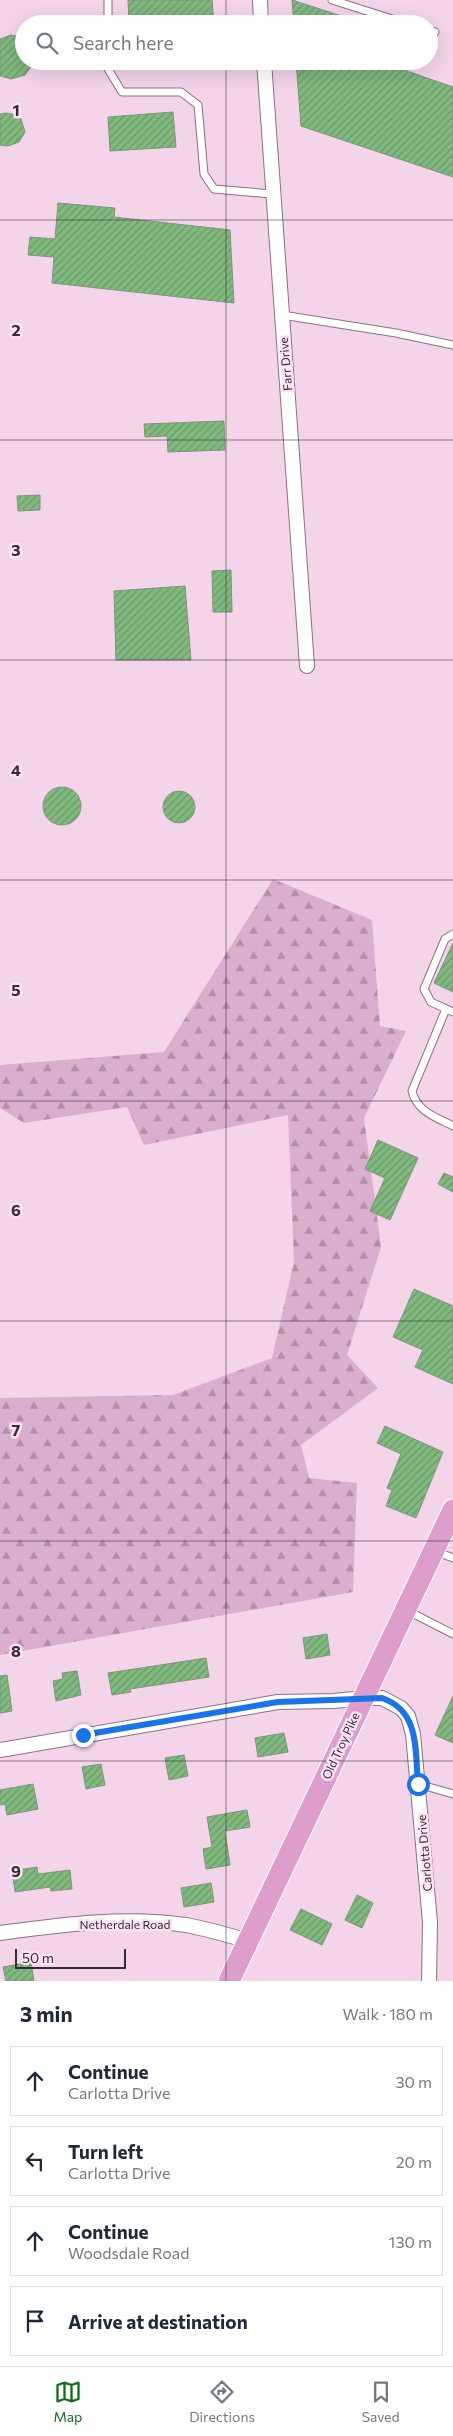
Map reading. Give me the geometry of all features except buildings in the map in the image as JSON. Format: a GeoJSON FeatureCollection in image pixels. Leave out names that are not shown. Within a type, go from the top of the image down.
{"type":"FeatureCollection","features":[{"type":"Feature","properties":{"kind":"main road","name":"Old Troy Pike"},"geometry":{"type":"LineString","coordinates":[[229,1981],[406,1610],[443,1554],[453,1510]]}},
{"type":"Feature","properties":{"kind":"street"},"geometry":{"type":"LineString","coordinates":[[260,0],[261,15]]}},
{"type":"Feature","properties":{"kind":"street","name":"Farr Drive"},"geometry":{"type":"LineString","coordinates":[[265,70],[307,666]]}},
{"type":"Feature","properties":{"kind":"street","name":"Carlotta Drive"},"geometry":{"type":"LineString","coordinates":[[0,1750],[278,1702],[334,1701],[364,1698],[382,1698],[392,1702],[408,1716],[413,1734],[430,1922],[429,1981]]}},
{"type":"Feature","properties":{"kind":"street","name":"Netherdale Road"},"geometry":{"type":"LineString","coordinates":[[0,1934],[49,1926],[154,1923],[185,1925],[216,1931],[248,1942]]}},
{"type":"Feature","properties":{"kind":"lane"},"geometry":{"type":"LineString","coordinates":[[108,0],[108,15]]}},
{"type":"Feature","properties":{"kind":"lane"},"geometry":{"type":"LineString","coordinates":[[332,0],[380,15]]}},
{"type":"Feature","properties":{"kind":"lane"},"geometry":{"type":"LineString","coordinates":[[109,70],[122,92],[181,92],[198,106],[204,174],[214,189],[272,194]]}},
{"type":"Feature","properties":{"kind":"lane"},"geometry":{"type":"LineString","coordinates":[[282,315],[386,331],[453,344]]}},
{"type":"Feature","properties":{"kind":"lane"},"geometry":{"type":"LineString","coordinates":[[453,934],[445,939],[424,989],[431,1002],[450,1010],[412,1091],[414,1100],[420,1108],[453,1126]]}},
{"type":"Feature","properties":{"kind":"lane"},"geometry":{"type":"LineString","coordinates":[[406,1610],[453,1634]]}},
{"type":"Feature","properties":{"kind":"lane"},"geometry":{"type":"LineString","coordinates":[[418,1784],[453,1794]]}},
{"type":"Feature","properties":{"kind":"green space"},"geometry":{"type":"Polygon","coordinates":[[[273,879],[372,920],[380,1026],[406,1031],[364,1118],[381,1247],[347,1355],[378,1388],[301,1445],[309,1478],[357,1483],[353,1592],[0,1655],[0,1398],[173,1395],[272,1358],[294,1262],[288,1115],[144,1145],[127,1107],[24,1123],[0,1108],[0,1065],[164,1052],[273,879]]]}},
{"type":"Feature","properties":{"kind":"route"},"geometry":{"type":"LineString","coordinates":[[83,1735],[278,1702],[382,1698],[401,1708],[408,1716],[413,1734],[418,1784]]}}]}
